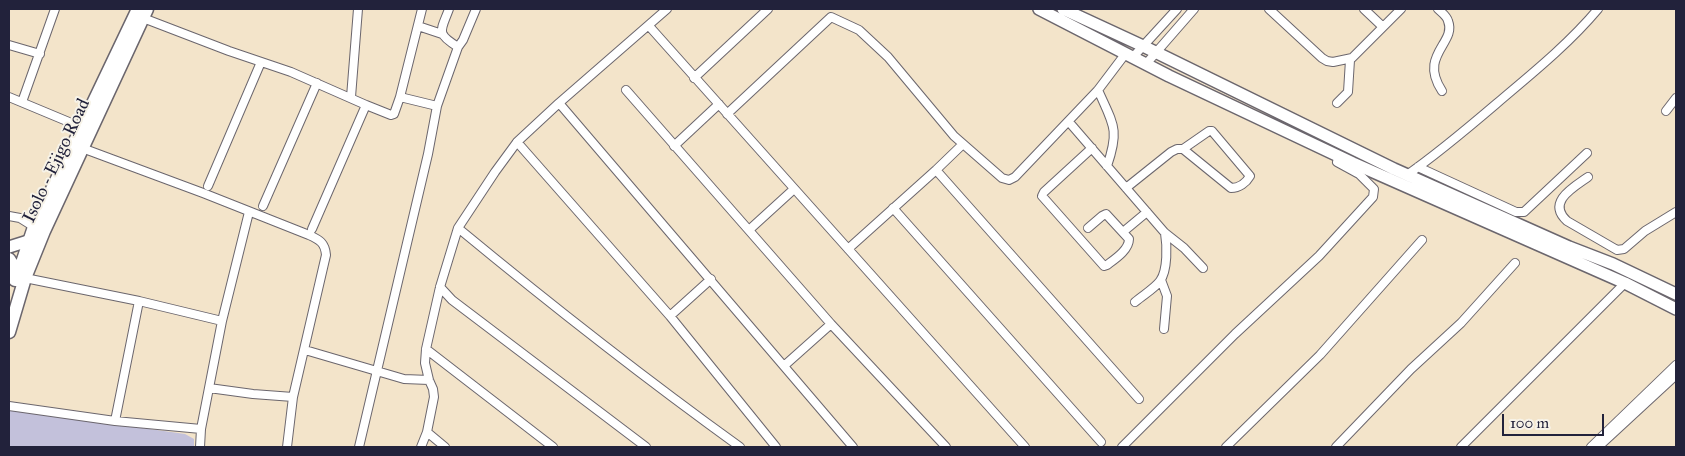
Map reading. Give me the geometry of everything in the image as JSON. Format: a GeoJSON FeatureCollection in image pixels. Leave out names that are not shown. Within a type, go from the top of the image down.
{"type":"FeatureCollection","features":[{"type":"Feature","properties":{"kind":"main road"},"geometry":{"type":"LineString","coordinates":[[1039,9],[1146,64],[1339,156],[1625,283],[1676,309]]}},
{"type":"Feature","properties":{"kind":"main road"},"geometry":{"type":"LineString","coordinates":[[1063,9],[1156,52],[1407,175],[1676,294]]}},
{"type":"Feature","properties":{"kind":"main road"},"geometry":{"type":"LineString","coordinates":[[9,304],[81,127],[143,12]]}},
{"type":"Feature","properties":{"kind":"main road","name":"Isolo - Ejigo Road"},"geometry":{"type":"LineString","coordinates":[[39,229],[82,148],[143,12]]}},
{"type":"Feature","properties":{"kind":"main road"},"geometry":{"type":"LineString","coordinates":[[9,247],[33,242]]}},
{"type":"Feature","properties":{"kind":"main road"},"geometry":{"type":"LineString","coordinates":[[9,259],[20,280],[9,332]]}},
{"type":"Feature","properties":{"kind":"street"},"geometry":{"type":"LineString","coordinates":[[22,102],[54,9]]}},
{"type":"Feature","properties":{"kind":"street"},"geometry":{"type":"LineString","coordinates":[[351,97],[358,9]]}},
{"type":"Feature","properties":{"kind":"street"},"geometry":{"type":"LineString","coordinates":[[143,12],[261,62],[317,82],[366,104],[394,114],[422,9]]}},
{"type":"Feature","properties":{"kind":"street"},"geometry":{"type":"LineString","coordinates":[[449,9],[442,28],[442,34],[445,40],[458,47]]}},
{"type":"Feature","properties":{"kind":"street"},"geometry":{"type":"LineString","coordinates":[[359,447],[428,154],[437,106],[458,47],[463,40],[476,9]]}},
{"type":"Feature","properties":{"kind":"street"},"geometry":{"type":"LineString","coordinates":[[421,447],[427,432],[434,397],[425,363],[426,349],[440,287],[458,228],[495,172],[518,142],[559,103],[667,9]]}},
{"type":"Feature","properties":{"kind":"street"},"geometry":{"type":"LineString","coordinates":[[694,78],[768,9]]}},
{"type":"Feature","properties":{"kind":"street"},"geometry":{"type":"LineString","coordinates":[[727,114],[831,17],[859,30],[881,50],[954,136],[1002,178],[1009,180],[1069,122],[1130,55],[1143,46],[1177,9]]}},
{"type":"Feature","properties":{"kind":"street"},"geometry":{"type":"LineString","coordinates":[[1146,64],[1194,9]]}},
{"type":"Feature","properties":{"kind":"street"},"geometry":{"type":"LineString","coordinates":[[1269,9],[1327,62],[1350,60],[1400,9]]}},
{"type":"Feature","properties":{"kind":"street"},"geometry":{"type":"LineString","coordinates":[[1364,9],[1383,27]]}},
{"type":"Feature","properties":{"kind":"street"},"geometry":{"type":"LineString","coordinates":[[1438,9],[1449,22],[1449,32],[1437,54],[1433,74],[1442,91]]}},
{"type":"Feature","properties":{"kind":"street"},"geometry":{"type":"LineString","coordinates":[[1407,175],[1483,116],[1528,77],[1583,27],[1598,9]]}},
{"type":"Feature","properties":{"kind":"street"},"geometry":{"type":"LineString","coordinates":[[418,26],[442,34]]}},
{"type":"Feature","properties":{"kind":"street"},"geometry":{"type":"LineString","coordinates":[[649,26],[1020,445]]}},
{"type":"Feature","properties":{"kind":"street"},"geometry":{"type":"LineString","coordinates":[[9,45],[40,54]]}},
{"type":"Feature","properties":{"kind":"street"},"geometry":{"type":"LineString","coordinates":[[1336,104],[1348,92],[1350,60]]}},
{"type":"Feature","properties":{"kind":"street"},"geometry":{"type":"LineString","coordinates":[[208,186],[261,62]]}},
{"type":"Feature","properties":{"kind":"street"},"geometry":{"type":"LineString","coordinates":[[263,206],[317,82]]}},
{"type":"Feature","properties":{"kind":"street"},"geometry":{"type":"LineString","coordinates":[[626,90],[831,324],[946,447]]}},
{"type":"Feature","properties":{"kind":"street"},"geometry":{"type":"LineString","coordinates":[[1098,90],[1114,124],[1114,145],[1107,166]]}},
{"type":"Feature","properties":{"kind":"street"},"geometry":{"type":"LineString","coordinates":[[9,97],[81,127]]}},
{"type":"Feature","properties":{"kind":"street"},"geometry":{"type":"LineString","coordinates":[[400,97],[437,106]]}},
{"type":"Feature","properties":{"kind":"street"},"geometry":{"type":"LineString","coordinates":[[1666,111],[1676,98]]}},
{"type":"Feature","properties":{"kind":"street"},"geometry":{"type":"LineString","coordinates":[[559,103],[854,447]]}},
{"type":"Feature","properties":{"kind":"street"},"geometry":{"type":"LineString","coordinates":[[312,229],[366,104]]}},
{"type":"Feature","properties":{"kind":"street"},"geometry":{"type":"LineString","coordinates":[[674,146],[719,104]]}},
{"type":"Feature","properties":{"kind":"street"},"geometry":{"type":"LineString","coordinates":[[1069,122],[1165,232],[1203,268]]}},
{"type":"Feature","properties":{"kind":"street"},"geometry":{"type":"LineString","coordinates":[[1126,188],[1172,152],[1177,149],[1183,149],[1207,132],[1212,131],[1250,176],[1242,185],[1231,188],[1183,149]]}},
{"type":"Feature","properties":{"kind":"street"},"geometry":{"type":"LineString","coordinates":[[518,142],[670,316],[776,447]]}},
{"type":"Feature","properties":{"kind":"street"},"geometry":{"type":"LineString","coordinates":[[848,249],[963,144]]}},
{"type":"Feature","properties":{"kind":"street"},"geometry":{"type":"LineString","coordinates":[[82,148],[320,240],[325,246],[326,255],[293,397],[287,447]]}},
{"type":"Feature","properties":{"kind":"street"},"geometry":{"type":"LineString","coordinates":[[1088,228],[1106,214],[1129,239],[1127,247],[1107,266],[1104,266],[1093,256],[1042,196],[1044,192],[1092,148]]}},
{"type":"Feature","properties":{"kind":"street"},"geometry":{"type":"LineString","coordinates":[[1418,167],[1516,212],[1524,212],[1587,153]]}},
{"type":"Feature","properties":{"kind":"street"},"geometry":{"type":"LineString","coordinates":[[1122,447],[1235,334],[1319,256],[1373,198],[1374,189],[1369,182],[1337,162],[1339,156]]}},
{"type":"Feature","properties":{"kind":"street"},"geometry":{"type":"LineString","coordinates":[[936,170],[1139,399]]}},
{"type":"Feature","properties":{"kind":"street"},"geometry":{"type":"LineString","coordinates":[[1588,177],[1565,195],[1560,202],[1559,210],[1562,217],[1567,221],[1611,248],[1617,250],[1624,249],[1645,231],[1676,212]]}},
{"type":"Feature","properties":{"kind":"street"},"geometry":{"type":"LineString","coordinates":[[749,230],[794,189]]}},
{"type":"Feature","properties":{"kind":"street"},"geometry":{"type":"LineString","coordinates":[[892,208],[1101,442]]}},
{"type":"Feature","properties":{"kind":"street"},"geometry":{"type":"LineString","coordinates":[[200,447],[201,429],[222,322],[249,212]]}},
{"type":"Feature","properties":{"kind":"street"},"geometry":{"type":"LineString","coordinates":[[1123,232],[1147,212]]}},
{"type":"Feature","properties":{"kind":"street"},"geometry":{"type":"LineString","coordinates":[[9,216],[20,218],[39,229]]}},
{"type":"Feature","properties":{"kind":"street"},"geometry":{"type":"LineString","coordinates":[[458,228],[564,315],[672,398],[740,447]]}},
{"type":"Feature","properties":{"kind":"street"},"geometry":{"type":"LineString","coordinates":[[1164,329],[1166,296],[1161,280],[1167,248],[1165,232]]}},
{"type":"Feature","properties":{"kind":"street"},"geometry":{"type":"LineString","coordinates":[[1226,447],[1320,355],[1422,240]]}},
{"type":"Feature","properties":{"kind":"street"},"geometry":{"type":"LineString","coordinates":[[1336,447],[1411,369],[1461,322],[1515,263]]}},
{"type":"Feature","properties":{"kind":"street"},"geometry":{"type":"LineString","coordinates":[[670,316],[711,279]]}},
{"type":"Feature","properties":{"kind":"street"},"geometry":{"type":"LineString","coordinates":[[20,280],[139,300],[222,322]]}},
{"type":"Feature","properties":{"kind":"street"},"geometry":{"type":"LineString","coordinates":[[1135,302],[1161,280]]}},
{"type":"Feature","properties":{"kind":"street"},"geometry":{"type":"LineString","coordinates":[[1461,447],[1625,283]]}},
{"type":"Feature","properties":{"kind":"street"},"geometry":{"type":"LineString","coordinates":[[440,287],[452,300],[646,447]]}},
{"type":"Feature","properties":{"kind":"street"},"geometry":{"type":"LineString","coordinates":[[115,421],[139,300]]}},
{"type":"Feature","properties":{"kind":"street"},"geometry":{"type":"LineString","coordinates":[[785,365],[831,324]]}},
{"type":"Feature","properties":{"kind":"street"},"geometry":{"type":"LineString","coordinates":[[426,349],[554,447]]}},
{"type":"Feature","properties":{"kind":"street"},"geometry":{"type":"LineString","coordinates":[[304,350],[404,379],[429,380]]}},
{"type":"Feature","properties":{"kind":"street"},"geometry":{"type":"LineString","coordinates":[[1598,447],[1654,391],[1676,365]]}},
{"type":"Feature","properties":{"kind":"street"},"geometry":{"type":"LineString","coordinates":[[1591,447],[1654,391],[1676,375]]}},
{"type":"Feature","properties":{"kind":"street"},"geometry":{"type":"LineString","coordinates":[[209,388],[293,397]]}},
{"type":"Feature","properties":{"kind":"street"},"geometry":{"type":"LineString","coordinates":[[9,406],[115,421],[201,429]]}},
{"type":"Feature","properties":{"kind":"street"},"geometry":{"type":"LineString","coordinates":[[427,432],[445,447]]}},
{"type":"Feature","properties":{"kind":"shaded area"},"geometry":{"type":"Polygon","coordinates":[[[9,409],[185,434],[194,439],[194,447],[9,447],[9,409]]]}}]}
